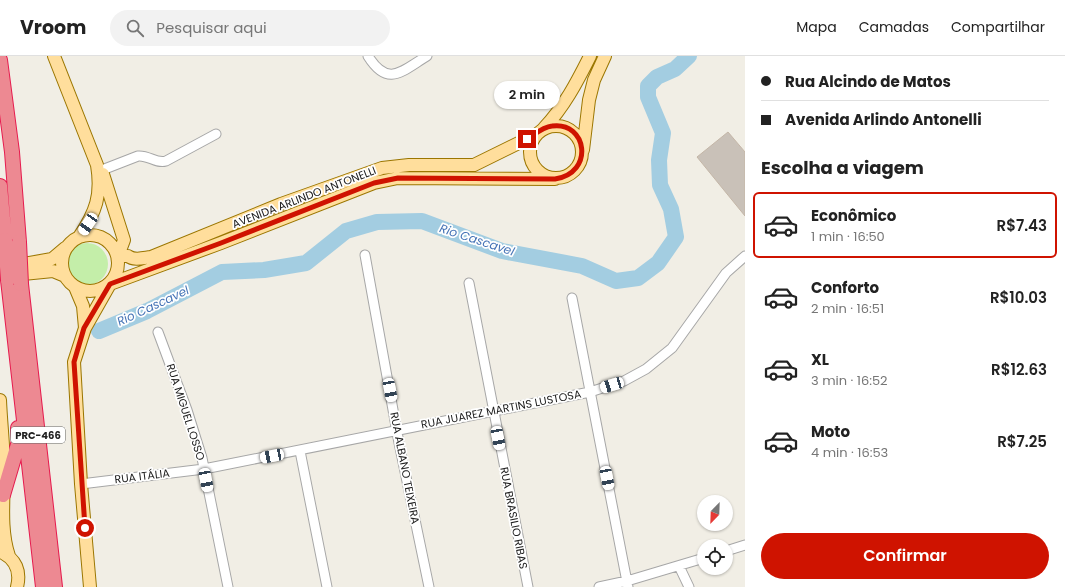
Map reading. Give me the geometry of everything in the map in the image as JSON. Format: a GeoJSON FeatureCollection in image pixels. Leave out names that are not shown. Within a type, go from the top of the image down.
{"type":"FeatureCollection","features":[{"type":"Feature","properties":{"kind":"highway"},"geometry":{"type":"LineString","coordinates":[[9,56],[8,62],[15,122],[12,152]]}},
{"type":"Feature","properties":{"kind":"highway","name":"PRC-466"},"geometry":{"type":"LineString","coordinates":[[0,60],[12,152],[12,241],[9,280],[12,328],[21,387],[43,587]]}},
{"type":"Feature","properties":{"kind":"highway","name":"PRC-466"},"geometry":{"type":"LineString","coordinates":[[0,186],[12,241]]}},
{"type":"Feature","properties":{"kind":"highway","name":"PRC-466"},"geometry":{"type":"LineString","coordinates":[[9,280],[54,587]]}},
{"type":"Feature","properties":{"kind":"highway","name":"PRC-466"},"geometry":{"type":"LineString","coordinates":[[2,493],[19,441],[11,364],[12,328]]}},
{"type":"Feature","properties":{"kind":"main road"},"geometry":{"type":"LineString","coordinates":[[54,56],[99,167],[124,240],[118,256],[119,266],[116,276],[84,328],[74,362],[80,484],[90,587]]}},
{"type":"Feature","properties":{"kind":"main road","name":"AVENIDA ARLINDO ANTONELLI"},"geometry":{"type":"LineString","coordinates":[[555,179],[539,173],[533,166],[529,149],[540,131],[557,115],[576,84],[590,56]]}},
{"type":"Feature","properties":{"kind":"main road","name":"AVENIDA ARLINDO ANTONELLI"},"geometry":{"type":"LineString","coordinates":[[110,284],[221,243],[374,183],[398,178],[564,178],[572,174],[582,160],[589,100],[594,80],[605,56]]}},
{"type":"Feature","properties":{"kind":"main road","name":"AVENIDA ARLINDO ANTONELLI"},"geometry":{"type":"LineString","coordinates":[[118,256],[128,256],[131,259],[151,257],[281,204],[382,168],[409,165],[474,165],[540,131],[561,126],[569,129],[581,142],[583,151]]}},
{"type":"Feature","properties":{"kind":"main road"},"geometry":{"type":"LineString","coordinates":[[0,268],[52,259],[79,237],[90,221],[98,199],[100,186],[99,167]]}},
{"type":"Feature","properties":{"kind":"main road"},"geometry":{"type":"LineString","coordinates":[[79,237],[89,235],[98,236],[110,244],[118,256]]}},
{"type":"Feature","properties":{"kind":"main road"},"geometry":{"type":"LineString","coordinates":[[64,276],[62,260],[67,246]]}},
{"type":"Feature","properties":{"kind":"main road"},"geometry":{"type":"LineString","coordinates":[[9,280],[53,271],[64,276],[75,287],[84,291],[93,292],[110,284]]}},
{"type":"Feature","properties":{"kind":"main road"},"geometry":{"type":"LineString","coordinates":[[75,287],[83,306],[84,328]]}},
{"type":"Feature","properties":{"kind":"main road"},"geometry":{"type":"LineString","coordinates":[[0,400],[4,469],[0,509]]}},
{"type":"Feature","properties":{"kind":"main road"},"geometry":{"type":"LineString","coordinates":[[2,493],[2,532],[4,554],[18,570],[19,578],[17,587]]}},
{"type":"Feature","properties":{"kind":"street"},"geometry":{"type":"LineString","coordinates":[[368,56],[375,67],[385,74],[396,76],[426,56]]}},
{"type":"Feature","properties":{"kind":"street"},"geometry":{"type":"LineString","coordinates":[[99,167],[144,155],[157,162],[166,161],[216,134]]}},
{"type":"Feature","properties":{"kind":"street","name":"RUA ALBANO TEIXEIRA"},"geometry":{"type":"LineString","coordinates":[[365,255],[397,429],[429,587]]}},
{"type":"Feature","properties":{"kind":"street","name":"RUA JUAREZ MARTINS LUSTOSA"},"geometry":{"type":"LineString","coordinates":[[204,469],[397,429],[590,392],[624,381],[641,372],[672,348],[726,273],[745,256]]}},
{"type":"Feature","properties":{"kind":"street","name":"RUA BRASILIO RIBAS"},"geometry":{"type":"LineString","coordinates":[[470,283],[493,411],[528,587]]}},
{"type":"Feature","properties":{"kind":"street"},"geometry":{"type":"LineString","coordinates":[[572,298],[627,584]]}},
{"type":"Feature","properties":{"kind":"street","name":"RUA MIGUEL LOSSO"},"geometry":{"type":"LineString","coordinates":[[158,332],[187,410],[204,469],[228,587]]}},
{"type":"Feature","properties":{"kind":"street"},"geometry":{"type":"LineString","coordinates":[[300,450],[327,587]]}},
{"type":"Feature","properties":{"kind":"street","name":"RUA ITÁLIA"},"geometry":{"type":"LineString","coordinates":[[80,484],[204,469]]}},
{"type":"Feature","properties":{"kind":"street"},"geometry":{"type":"LineString","coordinates":[[733,549],[745,545]]}},
{"type":"Feature","properties":{"kind":"street"},"geometry":{"type":"LineString","coordinates":[[599,587],[627,584],[697,560]]}},
{"type":"Feature","properties":{"kind":"street"},"geometry":{"type":"LineString","coordinates":[[679,566],[688,587]]}},
{"type":"Feature","properties":{"kind":"green space"},"geometry":{"type":"Polygon","coordinates":[[[83,243],[91,243],[99,246],[105,252],[108,264],[105,276],[99,282],[91,285],[83,285],[75,282],[69,276],[66,268],[66,260],[69,252],[75,246],[83,243]]]}},
{"type":"Feature","properties":{"kind":"building"},"geometry":{"type":"Polygon","coordinates":[[[728,132],[745,152],[745,216],[697,157],[728,132]]]}},
{"type":"Feature","properties":{"kind":"waterway","name":"Rio Cascavel"},"geometry":{"type":"LineString","coordinates":[[99,331],[147,311],[222,272],[264,270],[306,263],[346,231],[377,222],[422,221],[502,251],[582,266],[616,281],[638,278],[658,263],[676,237],[671,209],[660,185],[659,160],[663,133],[648,97],[648,86],[657,77],[675,69],[689,56]]}},
{"type":"Feature","properties":{"kind":"route"},"geometry":{"type":"LineString","coordinates":[[85,528],[80,484],[74,362],[84,328],[110,284],[130,278],[169,261],[221,243],[374,183],[398,178],[555,179],[564,178],[572,174],[578,168],[582,160],[583,151],[581,142],[569,129],[561,126],[552,126],[544,128],[537,134],[527,139]]}}]}
